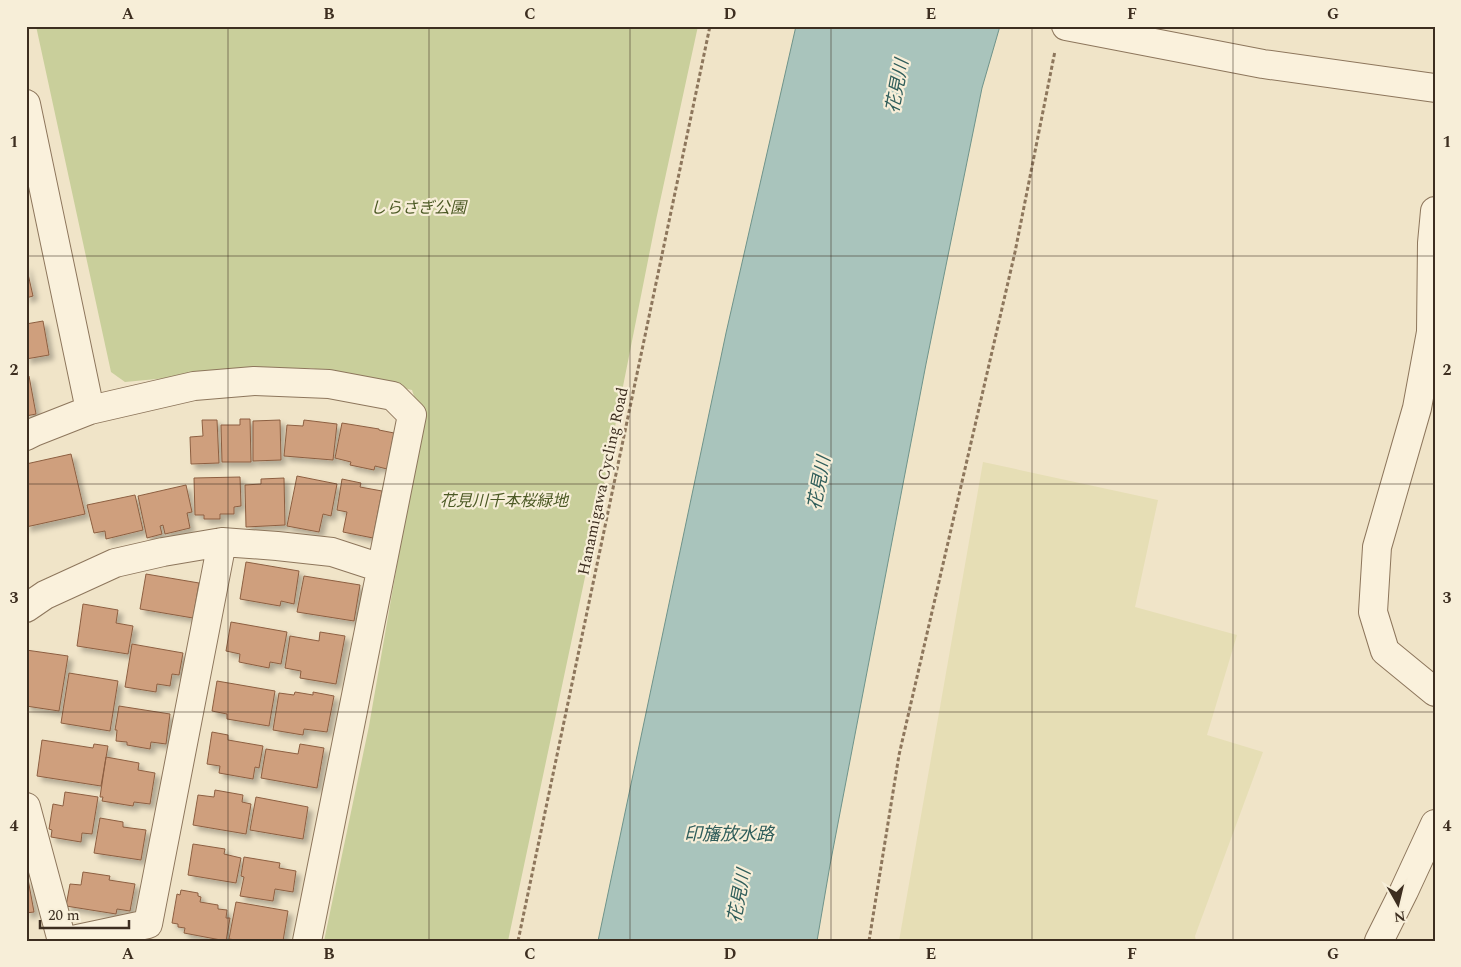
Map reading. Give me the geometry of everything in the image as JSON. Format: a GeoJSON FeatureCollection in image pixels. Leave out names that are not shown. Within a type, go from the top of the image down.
{"type":"FeatureCollection","features":[{"type":"Feature","properties":{"kind":"street"},"geometry":{"type":"LineString","coordinates":[[1061,36],[1435,88]]}},
{"type":"Feature","properties":{"kind":"street"},"geometry":{"type":"LineString","coordinates":[[26,104],[90,410]]}},
{"type":"Feature","properties":{"kind":"street"},"geometry":{"type":"LineString","coordinates":[[1435,211],[1432,243],[1431,332],[1417,408],[1377,547],[1373,612],[1385,651],[1435,692]]}},
{"type":"Feature","properties":{"kind":"street"},"geometry":{"type":"LineString","coordinates":[[26,436],[90,410],[194,386],[254,381],[329,384],[393,396],[412,415],[308,941]]}},
{"type":"Feature","properties":{"kind":"street"},"geometry":{"type":"LineString","coordinates":[[26,608],[45,595],[115,563],[163,552],[222,542],[332,552],[381,568]]}},
{"type":"Feature","properties":{"kind":"street"},"geometry":{"type":"LineString","coordinates":[[68,941],[148,924],[222,542]]}},
{"type":"Feature","properties":{"kind":"street"},"geometry":{"type":"LineString","coordinates":[[26,807],[62,941]]}},
{"type":"Feature","properties":{"kind":"street"},"geometry":{"type":"LineString","coordinates":[[1379,941],[1435,824]]}},
{"type":"Feature","properties":{"kind":"path","name":"Hanamigawa Cycling Road"},"geometry":{"type":"LineString","coordinates":[[518,941],[710,26]]}},
{"type":"Feature","properties":{"kind":"path"},"geometry":{"type":"LineString","coordinates":[[869,941],[899,755],[1015,252],[1061,36]]}},
{"type":"Feature","properties":{"kind":"shaded area"},"geometry":{"type":"Polygon","coordinates":[[[983,462],[1158,500],[1135,607],[1237,635],[1207,735],[1263,752],[1195,936],[1196,941],[899,941],[983,462]]]}},
{"type":"Feature","properties":{"kind":"green space","name":"しらさぎ公園"},"geometry":{"type":"Polygon","coordinates":[[[36,26],[698,26],[656,220],[588,563],[508,941],[324,941],[369,726],[422,421],[412,390],[311,368],[241,371],[125,382],[111,372],[36,26]]]}},
{"type":"Feature","properties":{"kind":"water","name":"印旛放水路"},"geometry":{"type":"Polygon","coordinates":[[[796,26],[1000,26],[982,88],[926,364],[817,941],[598,941],[726,333],[796,26]]]}},
{"type":"Feature","properties":{"kind":"building"},"geometry":{"type":"Polygon","coordinates":[[[26,265],[33,296],[26,298],[26,265]]]}},
{"type":"Feature","properties":{"kind":"building"},"geometry":{"type":"Polygon","coordinates":[[[43,321],[49,355],[26,359],[26,324],[43,321]]]}},
{"type":"Feature","properties":{"kind":"building"},"geometry":{"type":"Polygon","coordinates":[[[26,376],[29,376],[36,414],[26,416],[26,376]]]}},
{"type":"Feature","properties":{"kind":"building"},"geometry":{"type":"Polygon","coordinates":[[[240,419],[250,419],[251,462],[222,462],[221,425],[240,425],[240,419]]]}},
{"type":"Feature","properties":{"kind":"building"},"geometry":{"type":"Polygon","coordinates":[[[202,420],[217,420],[219,463],[191,464],[190,437],[203,436],[202,420]]]}},
{"type":"Feature","properties":{"kind":"building"},"geometry":{"type":"Polygon","coordinates":[[[280,420],[281,460],[253,461],[253,421],[280,420]]]}},
{"type":"Feature","properties":{"kind":"building"},"geometry":{"type":"Polygon","coordinates":[[[304,420],[337,424],[333,460],[284,456],[287,425],[303,426],[304,420]]]}},
{"type":"Feature","properties":{"kind":"building"},"geometry":{"type":"Polygon","coordinates":[[[342,423],[394,433],[387,469],[375,466],[374,470],[350,465],[351,462],[335,458],[342,423]]]}},
{"type":"Feature","properties":{"kind":"building"},"geometry":{"type":"Polygon","coordinates":[[[71,454],[85,514],[26,527],[26,464],[71,454]]]}},
{"type":"Feature","properties":{"kind":"building"},"geometry":{"type":"Polygon","coordinates":[[[297,476],[337,484],[331,516],[323,514],[319,532],[287,526],[297,476]]]}},
{"type":"Feature","properties":{"kind":"building"},"geometry":{"type":"Polygon","coordinates":[[[240,477],[241,506],[234,507],[234,514],[220,514],[220,519],[204,519],[204,515],[195,515],[194,478],[240,477]]]}},
{"type":"Feature","properties":{"kind":"building"},"geometry":{"type":"Polygon","coordinates":[[[284,478],[285,525],[246,527],[245,485],[261,484],[261,479],[284,478]]]}},
{"type":"Feature","properties":{"kind":"building"},"geometry":{"type":"Polygon","coordinates":[[[342,479],[361,483],[360,487],[382,491],[373,538],[343,532],[347,512],[337,510],[342,479]]]}},
{"type":"Feature","properties":{"kind":"building"},"geometry":{"type":"Polygon","coordinates":[[[186,485],[192,512],[187,513],[190,528],[165,534],[163,525],[160,526],[162,534],[147,538],[138,496],[186,485]]]}},
{"type":"Feature","properties":{"kind":"building"},"geometry":{"type":"Polygon","coordinates":[[[135,495],[143,530],[106,539],[105,531],[94,533],[87,505],[135,495]]]}},
{"type":"Feature","properties":{"kind":"building"},"geometry":{"type":"Polygon","coordinates":[[[246,562],[299,571],[294,604],[281,601],[280,606],[240,599],[246,562]]]}},
{"type":"Feature","properties":{"kind":"building"},"geometry":{"type":"Polygon","coordinates":[[[146,574],[199,583],[193,618],[140,609],[146,574]]]}},
{"type":"Feature","properties":{"kind":"building"},"geometry":{"type":"Polygon","coordinates":[[[304,576],[360,585],[354,621],[297,612],[304,576]]]}},
{"type":"Feature","properties":{"kind":"building"},"geometry":{"type":"Polygon","coordinates":[[[83,604],[118,610],[116,623],[133,626],[128,654],[77,646],[83,604]]]}},
{"type":"Feature","properties":{"kind":"building"},"geometry":{"type":"Polygon","coordinates":[[[231,622],[287,632],[281,664],[270,662],[269,668],[239,662],[240,654],[226,651],[231,622]]]}},
{"type":"Feature","properties":{"kind":"building"},"geometry":{"type":"Polygon","coordinates":[[[320,632],[345,636],[336,684],[300,678],[301,671],[285,668],[290,636],[319,641],[320,632]]]}},
{"type":"Feature","properties":{"kind":"building"},"geometry":{"type":"Polygon","coordinates":[[[132,644],[183,653],[179,675],[172,674],[170,686],[157,684],[156,692],[125,687],[132,644]]]}},
{"type":"Feature","properties":{"kind":"building"},"geometry":{"type":"Polygon","coordinates":[[[26,650],[68,656],[59,711],[26,706],[26,650]]]}},
{"type":"Feature","properties":{"kind":"building"},"geometry":{"type":"Polygon","coordinates":[[[69,673],[118,681],[110,731],[61,723],[69,673]]]}},
{"type":"Feature","properties":{"kind":"building"},"geometry":{"type":"Polygon","coordinates":[[[217,681],[275,691],[269,726],[227,719],[227,714],[212,711],[217,681]]]}},
{"type":"Feature","properties":{"kind":"building"},"geometry":{"type":"Polygon","coordinates":[[[295,692],[313,695],[313,692],[334,696],[327,732],[304,729],[303,735],[273,730],[279,693],[294,695],[295,692]]]}},
{"type":"Feature","properties":{"kind":"building"},"geometry":{"type":"Polygon","coordinates":[[[119,706],[170,714],[166,744],[151,742],[150,749],[127,745],[127,742],[116,741],[117,730],[115,730],[119,706]]]}},
{"type":"Feature","properties":{"kind":"building"},"geometry":{"type":"Polygon","coordinates":[[[212,732],[228,735],[228,740],[263,746],[259,768],[255,767],[253,779],[219,773],[220,766],[207,764],[212,732]]]}},
{"type":"Feature","properties":{"kind":"building"},"geometry":{"type":"Polygon","coordinates":[[[42,740],[93,748],[94,744],[108,746],[101,786],[37,776],[42,740]]]}},
{"type":"Feature","properties":{"kind":"building"},"geometry":{"type":"Polygon","coordinates":[[[300,744],[324,748],[317,788],[261,778],[266,749],[298,754],[300,744]]]}},
{"type":"Feature","properties":{"kind":"building"},"geometry":{"type":"Polygon","coordinates":[[[106,757],[139,763],[138,770],[155,773],[150,804],[134,802],[133,806],[102,801],[103,797],[100,797],[106,757]]]}},
{"type":"Feature","properties":{"kind":"building"},"geometry":{"type":"Polygon","coordinates":[[[215,790],[243,795],[242,802],[251,804],[246,834],[193,825],[198,795],[214,797],[215,790]]]}},
{"type":"Feature","properties":{"kind":"building"},"geometry":{"type":"Polygon","coordinates":[[[65,792],[98,797],[92,834],[82,833],[81,842],[51,837],[52,830],[49,829],[53,804],[63,806],[65,792]]]}},
{"type":"Feature","properties":{"kind":"building"},"geometry":{"type":"Polygon","coordinates":[[[256,797],[308,807],[303,839],[250,830],[256,797]]]}},
{"type":"Feature","properties":{"kind":"building"},"geometry":{"type":"Polygon","coordinates":[[[100,818],[123,822],[123,827],[146,830],[141,860],[94,853],[100,818]]]}},
{"type":"Feature","properties":{"kind":"building"},"geometry":{"type":"Polygon","coordinates":[[[193,844],[225,849],[224,854],[241,858],[236,883],[188,875],[193,844]]]}},
{"type":"Feature","properties":{"kind":"building"},"geometry":{"type":"Polygon","coordinates":[[[244,857],[280,863],[279,868],[296,871],[293,892],[275,889],[273,901],[240,896],[244,877],[241,876],[244,857]]]}},
{"type":"Feature","properties":{"kind":"building"},"geometry":{"type":"Polygon","coordinates":[[[83,872],[110,876],[109,880],[135,884],[130,911],[117,909],[116,914],[66,906],[70,884],[81,885],[83,872]]]}},
{"type":"Feature","properties":{"kind":"building"},"geometry":{"type":"Polygon","coordinates":[[[26,879],[28,879],[34,912],[26,913],[26,879]]]}},
{"type":"Feature","properties":{"kind":"building"},"geometry":{"type":"Polygon","coordinates":[[[181,890],[198,893],[198,896],[201,897],[200,902],[218,905],[218,909],[227,910],[226,918],[230,918],[226,941],[184,933],[185,928],[178,927],[178,924],[172,923],[177,894],[180,895],[181,890]]]}},
{"type":"Feature","properties":{"kind":"building"},"geometry":{"type":"Polygon","coordinates":[[[236,902],[288,911],[283,941],[242,941],[229,939],[236,902]]]}},
{"type":"Feature","properties":{"kind":"water label","name":"花見川"},"geometry":{"type":"Point","coordinates":[897,86]}},
{"type":"Feature","properties":{"kind":"water label","name":"花見川"},"geometry":{"type":"Point","coordinates":[819,483]}},
{"type":"Feature","properties":{"kind":"water label","name":"花見川"},"geometry":{"type":"Point","coordinates":[739,896]}},
{"type":"Feature","properties":{"kind":"park label","name":"花見川千本桜緑地"},"geometry":{"type":"Point","coordinates":[504,500]}}]}
